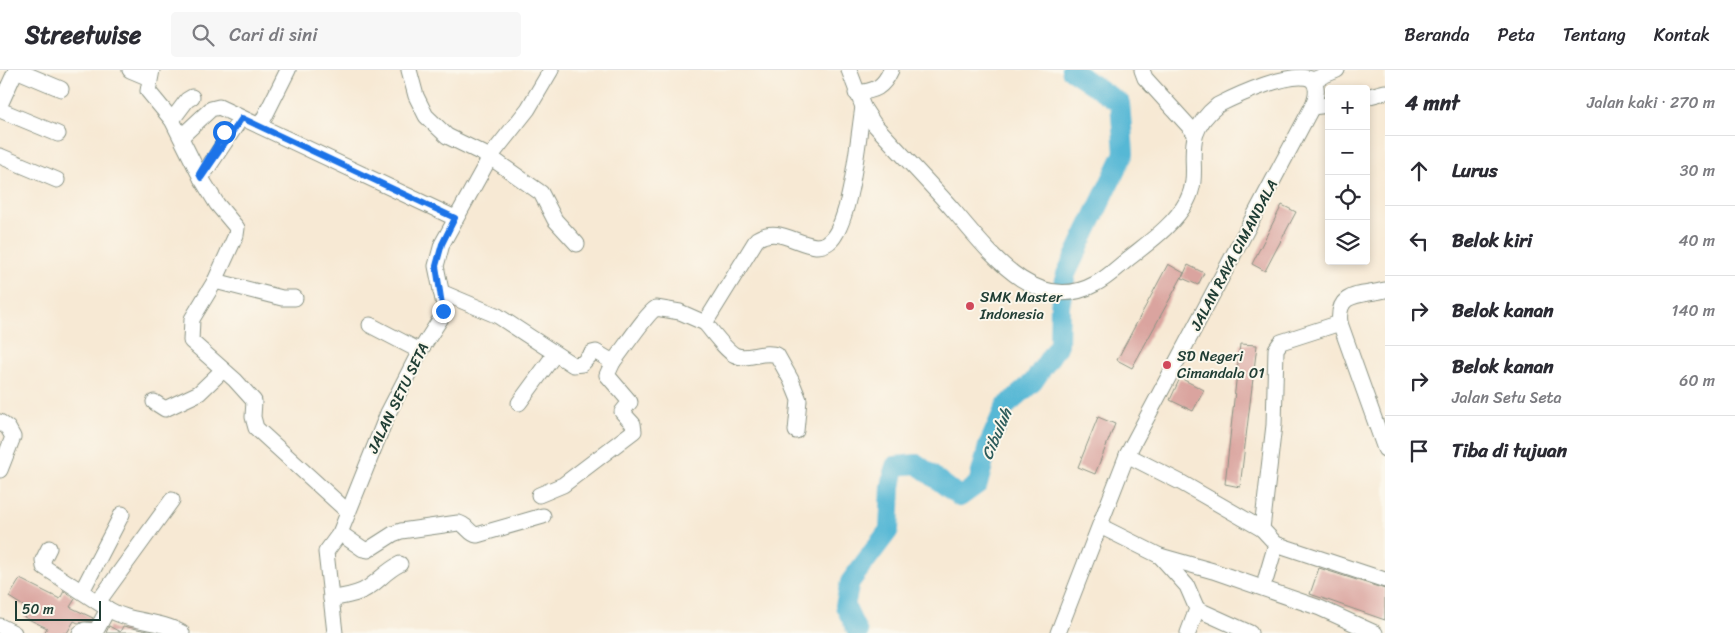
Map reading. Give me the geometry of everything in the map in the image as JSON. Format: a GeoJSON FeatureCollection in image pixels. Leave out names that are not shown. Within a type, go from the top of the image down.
{"type":"FeatureCollection","features":[{"type":"Feature","properties":{"kind":"street"},"geometry":{"type":"LineString","coordinates":[[0,105],[16,70],[61,89]]}},
{"type":"Feature","properties":{"kind":"street"},"geometry":{"type":"LineString","coordinates":[[130,70],[151,74],[148,91],[172,120],[200,176],[217,204],[237,228],[236,235],[215,281],[201,301],[192,319],[190,334],[195,347],[223,370],[254,400],[253,417],[256,428],[347,511]]}},
{"type":"Feature","properties":{"kind":"street"},"geometry":{"type":"LineString","coordinates":[[260,126],[288,70]]}},
{"type":"Feature","properties":{"kind":"street"},"geometry":{"type":"LineString","coordinates":[[409,70],[416,96],[426,116],[447,136],[490,157],[541,194],[555,220],[578,244]]}},
{"type":"Feature","properties":{"kind":"street","name":"JALAN SETU SETA"},"geometry":{"type":"LineString","coordinates":[[335,633],[326,552],[340,533],[347,511],[385,420],[420,351],[441,318],[444,305],[436,266],[438,256],[455,218],[490,157],[528,109],[551,70]]}},
{"type":"Feature","properties":{"kind":"street"},"geometry":{"type":"LineString","coordinates":[[849,70],[856,93],[874,124],[1011,274],[1022,282],[1064,292],[1094,285],[1109,275],[1167,226],[1184,207],[1191,190],[1195,133],[1211,110],[1272,79],[1300,71],[1313,80],[1319,103]]}},
{"type":"Feature","properties":{"kind":"street"},"geometry":{"type":"LineString","coordinates":[[856,93],[883,85],[891,70]]}},
{"type":"Feature","properties":{"kind":"street"},"geometry":{"type":"LineString","coordinates":[[1142,70],[1145,78],[1195,133]]}},
{"type":"Feature","properties":{"kind":"street"},"geometry":{"type":"LineString","coordinates":[[1313,80],[1337,70]]}},
{"type":"Feature","properties":{"kind":"street"},"geometry":{"type":"LineString","coordinates":[[1370,96],[1385,92]]}},
{"type":"Feature","properties":{"kind":"street"},"geometry":{"type":"LineString","coordinates":[[172,120],[187,100],[192,97]]}},
{"type":"Feature","properties":{"kind":"street","name":"JALAN RAYA CIMANDALA"},"geometry":{"type":"LineString","coordinates":[[1058,633],[1127,455],[1319,103]]}},
{"type":"Feature","properties":{"kind":"street"},"geometry":{"type":"LineString","coordinates":[[181,137],[213,107],[260,126],[455,218]]}},
{"type":"Feature","properties":{"kind":"street"},"geometry":{"type":"LineString","coordinates":[[705,323],[757,239],[764,235],[778,234],[816,246],[827,244],[834,238],[839,228],[851,183],[863,107]]}},
{"type":"Feature","properties":{"kind":"street"},"geometry":{"type":"LineString","coordinates":[[0,110],[58,134]]}},
{"type":"Feature","properties":{"kind":"street"},"geometry":{"type":"LineString","coordinates":[[200,176],[242,118]]}},
{"type":"Feature","properties":{"kind":"street"},"geometry":{"type":"LineString","coordinates":[[200,176],[224,132]]}},
{"type":"Feature","properties":{"kind":"street"},"geometry":{"type":"LineString","coordinates":[[0,156],[57,180]]}},
{"type":"Feature","properties":{"kind":"street"},"geometry":{"type":"LineString","coordinates":[[215,281],[282,298],[295,298]]}},
{"type":"Feature","properties":{"kind":"street"},"geometry":{"type":"LineString","coordinates":[[1385,290],[1346,298],[1340,304],[1338,310],[1340,323],[1385,449]]}},
{"type":"Feature","properties":{"kind":"street"},"geometry":{"type":"LineString","coordinates":[[441,292],[498,316],[573,365],[582,364],[592,353],[596,352],[613,362]]}},
{"type":"Feature","properties":{"kind":"street"},"geometry":{"type":"LineString","coordinates":[[539,495],[563,485],[634,431],[634,424],[622,411],[630,402],[607,375],[613,362],[647,316],[656,308],[680,312],[705,323],[734,355],[745,357],[769,353],[777,355],[799,400],[796,431]]}},
{"type":"Feature","properties":{"kind":"street"},"geometry":{"type":"LineString","coordinates":[[1262,529],[1274,425],[1276,349],[1281,342],[1340,323]]}},
{"type":"Feature","properties":{"kind":"street"},"geometry":{"type":"LineString","coordinates":[[370,325],[420,351]]}},
{"type":"Feature","properties":{"kind":"street"},"geometry":{"type":"LineString","coordinates":[[519,403],[555,354]]}},
{"type":"Feature","properties":{"kind":"street"},"geometry":{"type":"LineString","coordinates":[[160,405],[199,393],[223,370]]}},
{"type":"Feature","properties":{"kind":"street"},"geometry":{"type":"LineString","coordinates":[[253,417],[268,405]]}},
{"type":"Feature","properties":{"kind":"street"},"geometry":{"type":"LineString","coordinates":[[0,422],[8,428],[13,437],[0,470]]}},
{"type":"Feature","properties":{"kind":"street"},"geometry":{"type":"LineString","coordinates":[[1127,455],[1182,483],[1262,529],[1276,544],[1385,580]]}},
{"type":"Feature","properties":{"kind":"street"},"geometry":{"type":"LineString","coordinates":[[80,633],[85,630],[96,631],[103,605],[172,500]]}},
{"type":"Feature","properties":{"kind":"street"},"geometry":{"type":"LineString","coordinates":[[82,591],[122,514]]}},
{"type":"Feature","properties":{"kind":"street"},"geometry":{"type":"LineString","coordinates":[[340,533],[363,549],[368,550],[401,531],[458,523],[463,524],[473,534],[478,536],[543,516]]}},
{"type":"Feature","properties":{"kind":"street"},"geometry":{"type":"LineString","coordinates":[[1100,526],[1160,556],[1214,571],[1320,608],[1375,633]]}},
{"type":"Feature","properties":{"kind":"street"},"geometry":{"type":"LineString","coordinates":[[1266,578],[1276,544]]}},
{"type":"Feature","properties":{"kind":"street"},"geometry":{"type":"LineString","coordinates":[[49,548],[43,560],[44,567],[118,614],[147,620],[179,632]]}},
{"type":"Feature","properties":{"kind":"street"},"geometry":{"type":"LineString","coordinates":[[1160,556],[1187,586],[1197,609],[1250,633]]}},
{"type":"Feature","properties":{"kind":"street"},"geometry":{"type":"LineString","coordinates":[[331,599],[363,591],[379,580],[382,574],[400,564]]}},
{"type":"Feature","properties":{"kind":"street"},"geometry":{"type":"LineString","coordinates":[[1188,633],[1197,609]]}},
{"type":"Feature","properties":{"kind":"street"},"geometry":{"type":"LineString","coordinates":[[0,626],[14,633]]}},
{"type":"Feature","properties":{"kind":"building"},"geometry":{"type":"Polygon","coordinates":[[[1282,205],[1296,212],[1265,271],[1252,264],[1282,205]]]}},
{"type":"Feature","properties":{"kind":"building"},"geometry":{"type":"Polygon","coordinates":[[[1168,264],[1184,273],[1132,368],[1117,360],[1168,264]]]}},
{"type":"Feature","properties":{"kind":"building"},"geometry":{"type":"Polygon","coordinates":[[[1188,265],[1204,273],[1198,285],[1182,278],[1188,265]]]}},
{"type":"Feature","properties":{"kind":"building"},"geometry":{"type":"Polygon","coordinates":[[[1240,344],[1257,345],[1240,487],[1225,484],[1240,344]]]}},
{"type":"Feature","properties":{"kind":"building"},"geometry":{"type":"Polygon","coordinates":[[[1180,378],[1204,390],[1193,411],[1170,400],[1180,378]]]}},
{"type":"Feature","properties":{"kind":"building"},"geometry":{"type":"Polygon","coordinates":[[[1098,417],[1115,424],[1095,474],[1078,467],[1098,417]]]}},
{"type":"Feature","properties":{"kind":"building"},"geometry":{"type":"Polygon","coordinates":[[[1319,568],[1385,589],[1385,620],[1310,594],[1319,568]]]}},
{"type":"Feature","properties":{"kind":"building"},"geometry":{"type":"Polygon","coordinates":[[[20,579],[60,599],[64,591],[75,599],[70,607],[93,618],[91,621],[78,623],[74,621],[67,633],[44,633],[47,628],[24,617],[28,609],[9,597],[20,579]]]}},
{"type":"Feature","properties":{"kind":"building"},"geometry":{"type":"Polygon","coordinates":[[[109,626],[120,632],[123,626],[156,633],[106,633],[109,626]]]}},
{"type":"Feature","properties":{"kind":"waterway","name":"Cibuluh"},"geometry":{"type":"LineString","coordinates":[[858,633],[845,606],[850,582],[889,530],[891,487],[895,466],[917,464],[960,497],[978,484],[988,446],[1005,407],[1033,382],[1059,344],[1060,306],[1066,274],[1124,153],[1120,103],[1071,70]]}},
{"type":"Feature","properties":{"kind":"place","name":"SMK Master Indonesia"},"geometry":{"type":"Point","coordinates":[970,306]}},
{"type":"Feature","properties":{"kind":"place","name":"SD Negeri Cimandala 01"},"geometry":{"type":"Point","coordinates":[1167,365]}},
{"type":"Feature","properties":{"kind":"route"},"geometry":{"type":"LineString","coordinates":[[224,132],[199,174],[201,178],[242,118],[455,218],[442,244],[436,266],[444,305],[443,311]]}}]}
